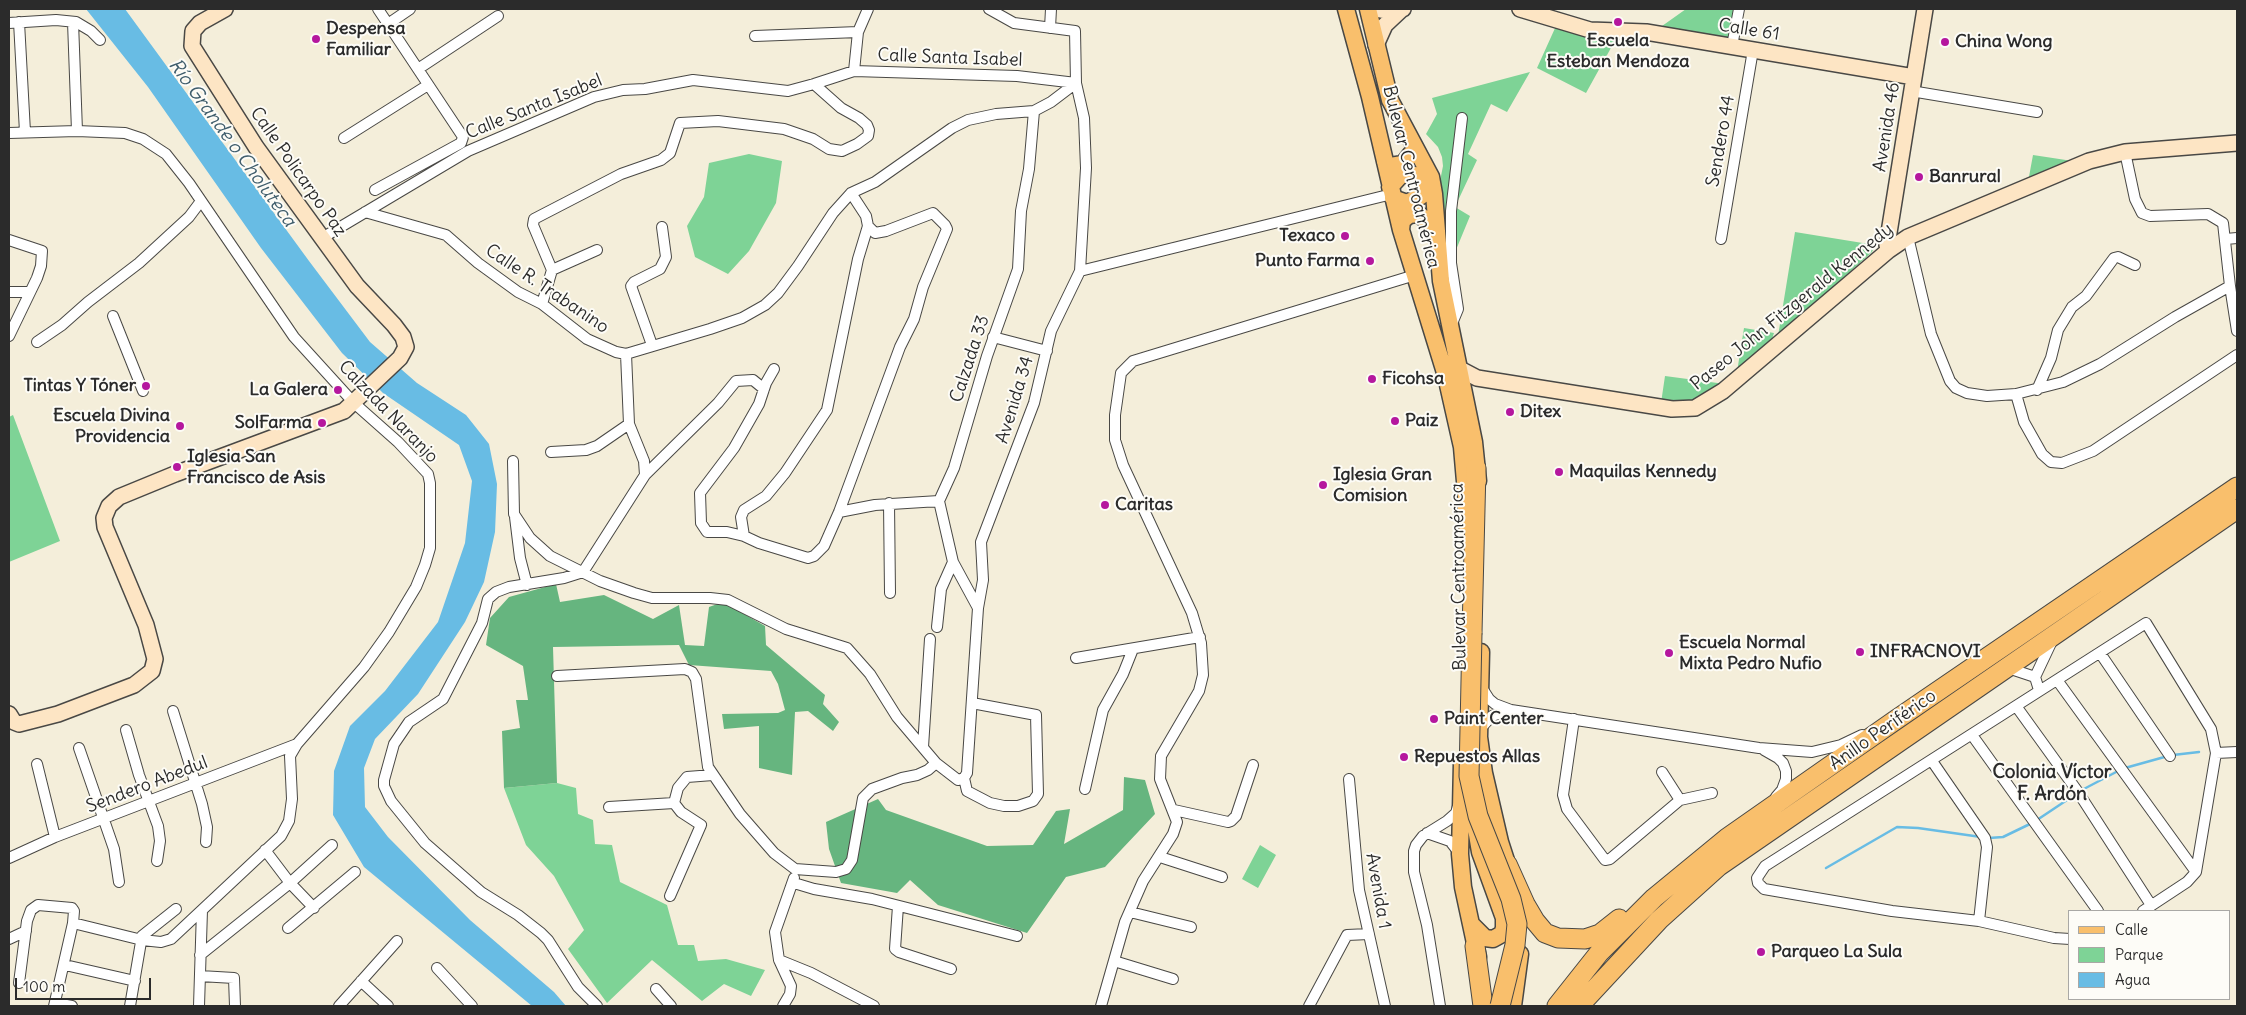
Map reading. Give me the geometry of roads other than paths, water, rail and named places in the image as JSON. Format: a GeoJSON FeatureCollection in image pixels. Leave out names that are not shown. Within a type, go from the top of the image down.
{"type":"FeatureCollection","features":[{"type":"Feature","properties":{"kind":"highway"},"geometry":{"type":"LineString","coordinates":[[1476,468],[1469,776],[1478,816],[1507,890],[1517,924],[1515,945],[1500,1006]]}},
{"type":"Feature","properties":{"kind":"highway","name":"Anillo Periférico"},"geometry":{"type":"LineString","coordinates":[[1557,1006],[1599,953],[1654,898],[1727,838],[1897,719],[2237,487]]}},
{"type":"Feature","properties":{"kind":"highway","name":"Anillo Periférico"},"geometry":{"type":"LineString","coordinates":[[1579,1006],[1659,920],[1719,866],[2237,509]]}},
{"type":"Feature","properties":{"kind":"highway"},"geometry":{"type":"LineString","coordinates":[[1507,864],[1535,921],[1545,933],[1558,938],[1570,940],[1585,939],[1600,934],[1654,898]]}},
{"type":"Feature","properties":{"kind":"highway"},"geometry":{"type":"LineString","coordinates":[[1475,946],[1483,1006]]}},
{"type":"Feature","properties":{"kind":"main road","name":"Bulevar Centroamérica"},"geometry":{"type":"LineString","coordinates":[[1346,9],[1370,97],[1400,230],[1446,376],[1462,447],[1466,493],[1460,854],[1463,887],[1475,946],[1489,993],[1496,1006]]}},
{"type":"Feature","properties":{"kind":"main road","name":"Bulevar Centroamérica"},"geometry":{"type":"LineString","coordinates":[[1368,9],[1390,100],[1431,177],[1440,273],[1475,450],[1481,501],[1479,734],[1491,807],[1523,925],[1513,1006]]}},
{"type":"Feature","properties":{"kind":"main road"},"geometry":{"type":"LineString","coordinates":[[1390,100],[1394,120],[1423,183],[1442,322],[1453,360],[1461,377]]}},
{"type":"Feature","properties":{"kind":"main road"},"geometry":{"type":"LineString","coordinates":[[1385,162],[1397,166],[1403,164],[1411,154]]}},
{"type":"Feature","properties":{"kind":"main road"},"geometry":{"type":"LineString","coordinates":[[1414,174],[1423,183],[1421,196],[1407,203],[1392,193],[1400,176],[1414,174]]}},
{"type":"Feature","properties":{"kind":"main road"},"geometry":{"type":"LineString","coordinates":[[1400,230],[1402,221],[1409,215],[1418,214],[1426,219],[1429,227]]}},
{"type":"Feature","properties":{"kind":"main road"},"geometry":{"type":"LineString","coordinates":[[1471,924],[1485,938],[1493,939],[1502,934],[1504,928],[1501,910],[1480,852],[1474,821],[1475,762],[1479,734]]}},
{"type":"Feature","properties":{"kind":"street","name":"Calle Policarpo Paz"},"geometry":{"type":"LineString","coordinates":[[225,9],[200,23],[192,31],[192,46],[256,147],[356,286],[394,325],[403,337],[406,347],[400,358],[356,400]]}},
{"type":"Feature","properties":{"kind":"street"},"geometry":{"type":"LineString","coordinates":[[374,190],[461,143],[463,137],[378,9]]}},
{"type":"Feature","properties":{"kind":"street"},"geometry":{"type":"LineString","coordinates":[[388,24],[410,9]]}},
{"type":"Feature","properties":{"kind":"street"},"geometry":{"type":"LineString","coordinates":[[854,70],[858,32],[868,9]]}},
{"type":"Feature","properties":{"kind":"street"},"geometry":{"type":"LineString","coordinates":[[994,10],[1014,24],[1050,28],[1051,9]]}},
{"type":"Feature","properties":{"kind":"street"},"geometry":{"type":"LineString","coordinates":[[1376,9],[1391,12],[1403,9]]}},
{"type":"Feature","properties":{"kind":"street"},"geometry":{"type":"LineString","coordinates":[[1376,45],[1385,25],[1403,9]]}},
{"type":"Feature","properties":{"kind":"street","name":"Calle 61"},"geometry":{"type":"LineString","coordinates":[[1520,9],[1558,15],[1590,30],[1646,32],[1754,50],[2037,112]]}},
{"type":"Feature","properties":{"kind":"street"},"geometry":{"type":"LineString","coordinates":[[1732,46],[1739,9]]}},
{"type":"Feature","properties":{"kind":"street","name":"Avenida 46"},"geometry":{"type":"LineString","coordinates":[[1889,250],[1887,245],[1925,9]]}},
{"type":"Feature","properties":{"kind":"street"},"geometry":{"type":"LineString","coordinates":[[418,69],[498,16]]}},
{"type":"Feature","properties":{"kind":"street"},"geometry":{"type":"LineString","coordinates":[[25,132],[14,22],[56,20],[73,22],[91,31],[100,40]]}},
{"type":"Feature","properties":{"kind":"street"},"geometry":{"type":"LineString","coordinates":[[73,22],[77,131]]}},
{"type":"Feature","properties":{"kind":"street","name":"Avenida 34"},"geometry":{"type":"LineString","coordinates":[[964,778],[967,773],[978,608],[983,580],[981,542],[1034,403],[1051,331],[1080,271],[1086,141],[1084,118],[1076,83],[1075,31],[1050,28]]}},
{"type":"Feature","properties":{"kind":"street"},"geometry":{"type":"LineString","coordinates":[[755,36],[858,32]]}},
{"type":"Feature","properties":{"kind":"street","name":"Sendero 44"},"geometry":{"type":"LineString","coordinates":[[1721,238],[1754,50]]}},
{"type":"Feature","properties":{"kind":"street","name":"Calle Santa Isabel"},"geometry":{"type":"LineString","coordinates":[[322,238],[468,151],[594,97],[624,90],[645,89],[693,80],[788,91],[854,70],[1017,76],[1076,83]]}},
{"type":"Feature","properties":{"kind":"street"},"geometry":{"type":"LineString","coordinates":[[644,475],[644,461],[629,424],[626,354],[742,318],[765,305],[783,286],[833,213],[851,193],[875,182],[952,128],[968,120],[996,114],[1034,111],[1051,102],[1076,83]]}},
{"type":"Feature","properties":{"kind":"street"},"geometry":{"type":"LineString","coordinates":[[542,304],[552,270],[533,225],[534,220],[621,174],[660,160],[670,153],[680,123],[718,121],[784,129],[813,139],[829,149],[842,151],[868,136],[869,130],[867,125],[841,108],[814,84]]}},
{"type":"Feature","properties":{"kind":"street"},"geometry":{"type":"LineString","coordinates":[[344,138],[428,86]]}},
{"type":"Feature","properties":{"kind":"street","name":"Calzada 33"},"geometry":{"type":"LineString","coordinates":[[938,501],[954,468],[993,337],[1018,269],[1021,211],[1029,168],[1034,111]]}},
{"type":"Feature","properties":{"kind":"street"},"geometry":{"type":"LineString","coordinates":[[1450,330],[1458,309],[1451,263],[1451,211],[1462,118]]}},
{"type":"Feature","properties":{"kind":"street","name":"Calzada Naranjo"},"geometry":{"type":"LineString","coordinates":[[9,133],[77,131],[125,133],[143,139],[166,154],[180,169],[294,337],[428,474],[430,483],[430,548],[426,565],[416,587],[389,632],[364,667],[297,744]]}},
{"type":"Feature","properties":{"kind":"street","name":"Paseo John Fitzgerald Kennedy"},"geometry":{"type":"LineString","coordinates":[[1461,377],[1672,409],[1695,408],[1723,391],[1889,250],[1908,238],[2088,161],[2125,152],[2237,143]]}},
{"type":"Feature","properties":{"kind":"street"},"geometry":{"type":"LineString","coordinates":[[2125,152],[2135,199],[2142,212],[2150,216],[2208,214],[2223,223],[2237,331]]}},
{"type":"Feature","properties":{"kind":"street"},"geometry":{"type":"LineString","coordinates":[[744,536],[741,517],[744,510],[766,496],[785,473],[827,410],[849,312],[858,259],[868,226],[866,216],[851,193]]}},
{"type":"Feature","properties":{"kind":"street"},"geometry":{"type":"LineString","coordinates":[[1080,271],[1392,193]]}},
{"type":"Feature","properties":{"kind":"street"},"geometry":{"type":"LineString","coordinates":[[37,342],[62,325],[88,302],[139,263],[189,217],[201,200]]}},
{"type":"Feature","properties":{"kind":"street","name":"Calle R. Trabanino"},"geometry":{"type":"LineString","coordinates":[[365,212],[446,235],[478,263],[518,292],[542,304],[587,339],[616,352],[626,354]]}},
{"type":"Feature","properties":{"kind":"street"},"geometry":{"type":"LineString","coordinates":[[774,368],[759,404],[734,448],[700,493],[701,523],[707,532],[727,532],[744,536],[759,543],[808,558],[814,556],[824,546],[900,346],[914,319],[923,287],[947,229],[933,212],[886,231],[875,233],[868,226]]}},
{"type":"Feature","properties":{"kind":"street"},"geometry":{"type":"LineString","coordinates":[[652,345],[631,286],[634,282],[660,269],[666,257],[662,227]]}},
{"type":"Feature","properties":{"kind":"street"},"geometry":{"type":"LineString","coordinates":[[1908,238],[1931,334],[1950,381],[1956,388],[1967,393],[1987,396],[2016,394],[2063,382],[2100,364],[2175,317],[2230,286]]}},
{"type":"Feature","properties":{"kind":"street"},"geometry":{"type":"LineString","coordinates":[[2226,239],[2237,238]]}},
{"type":"Feature","properties":{"kind":"street"},"geometry":{"type":"LineString","coordinates":[[9,240],[42,251],[41,266],[9,336]]}},
{"type":"Feature","properties":{"kind":"street"},"geometry":{"type":"LineString","coordinates":[[552,270],[597,250]]}},
{"type":"Feature","properties":{"kind":"street"},"geometry":{"type":"LineString","coordinates":[[2036,390],[2051,358],[2058,330],[2072,308],[2086,296],[2114,258],[2118,257],[2135,265]]}},
{"type":"Feature","properties":{"kind":"street"},"geometry":{"type":"LineString","coordinates":[[1101,1006],[1130,912],[1143,881],[1174,834],[1177,822],[1174,810],[1160,779],[1161,756],[1198,691],[1203,675],[1200,637],[1183,593],[1123,465],[1115,440],[1115,415],[1121,373],[1133,361],[1415,276]]}},
{"type":"Feature","properties":{"kind":"street"},"geometry":{"type":"LineString","coordinates":[[9,292],[30,292]]}},
{"type":"Feature","properties":{"kind":"street"},"geometry":{"type":"LineString","coordinates":[[114,316],[143,391]]}},
{"type":"Feature","properties":{"kind":"street"},"geometry":{"type":"LineString","coordinates":[[993,337],[1047,351]]}},
{"type":"Feature","properties":{"kind":"street"},"geometry":{"type":"LineString","coordinates":[[2016,394],[2024,422],[2042,454],[2051,462],[2062,463],[2093,451],[2237,356]]}},
{"type":"Feature","properties":{"kind":"street"},"geometry":{"type":"LineString","coordinates":[[597,1006],[572,980],[548,940],[518,914],[481,892],[425,843],[391,801],[384,786],[386,770],[394,744],[409,722],[443,698],[482,623],[488,599],[496,592],[509,587],[564,578],[583,572],[644,475],[718,403],[736,381],[753,380],[764,389]]}},
{"type":"Feature","properties":{"kind":"street"},"geometry":{"type":"LineString","coordinates":[[9,714],[14,722],[19,724],[58,714],[134,686],[152,671],[155,659],[146,625],[105,527],[104,518],[109,506],[119,497],[344,411],[356,400]]}},
{"type":"Feature","properties":{"kind":"street"},"geometry":{"type":"LineString","coordinates":[[551,452],[586,450],[597,446],[629,424]]}},
{"type":"Feature","properties":{"kind":"street"},"geometry":{"type":"LineString","coordinates":[[513,461],[514,514],[520,558],[527,585]]}},
{"type":"Feature","properties":{"kind":"street"},"geometry":{"type":"LineString","coordinates":[[838,512],[889,503],[938,501],[953,562],[978,608]]}},
{"type":"Feature","properties":{"kind":"street"},"geometry":{"type":"LineString","coordinates":[[889,503],[890,593]]}},
{"type":"Feature","properties":{"kind":"street"},"geometry":{"type":"LineString","coordinates":[[514,514],[530,538],[550,556],[618,588],[652,598],[710,598],[728,600],[786,629],[847,648],[870,674],[897,717],[936,763],[958,780],[964,778],[967,791],[997,805],[1018,806],[1033,801],[1038,794],[1036,715],[972,703]]}},
{"type":"Feature","properties":{"kind":"street"},"geometry":{"type":"LineString","coordinates":[[937,627],[941,589],[953,562]]}},
{"type":"Feature","properties":{"kind":"street"},"geometry":{"type":"LineString","coordinates":[[2016,706],[2078,792],[2147,908],[2187,882],[2196,872],[2216,753],[2212,729],[2146,623],[1765,866],[1758,873],[1758,883],[1764,889],[1892,911],[1979,921],[2068,939]]}},
{"type":"Feature","properties":{"kind":"street"},"geometry":{"type":"LineString","coordinates":[[2039,690],[2035,677],[2054,636]]}},
{"type":"Feature","properties":{"kind":"street"},"geometry":{"type":"LineString","coordinates":[[1076,658],[1200,637]]}},
{"type":"Feature","properties":{"kind":"street"},"geometry":{"type":"LineString","coordinates":[[923,747],[930,639]]}},
{"type":"Feature","properties":{"kind":"street"},"geometry":{"type":"LineString","coordinates":[[1085,789],[1103,710],[1123,674],[1133,649]]}},
{"type":"Feature","properties":{"kind":"street"},"geometry":{"type":"LineString","coordinates":[[2100,653],[2170,756]]}},
{"type":"Feature","properties":{"kind":"street"},"geometry":{"type":"LineString","coordinates":[[2008,668],[2035,677]]}},
{"type":"Feature","properties":{"kind":"street"},"geometry":{"type":"LineString","coordinates":[[557,676],[685,669],[692,672],[696,679],[708,767],[740,814],[774,853],[795,870],[836,872],[846,869],[852,860],[863,798],[872,789],[902,778],[917,775],[928,770],[936,763]]}},
{"type":"Feature","properties":{"kind":"street"},"geometry":{"type":"LineString","coordinates":[[2057,680],[2196,872]]}},
{"type":"Feature","properties":{"kind":"street"},"geometry":{"type":"LineString","coordinates":[[1480,685],[1489,699],[1503,708],[1511,710],[1759,748],[1800,752],[1824,750],[1897,719]]}},
{"type":"Feature","properties":{"kind":"street"},"geometry":{"type":"LineString","coordinates":[[1479,734],[1492,716],[1511,710]]}},
{"type":"Feature","properties":{"kind":"street"},"geometry":{"type":"LineString","coordinates":[[173,711],[207,827],[206,842]]}},
{"type":"Feature","properties":{"kind":"street"},"geometry":{"type":"LineString","coordinates":[[1574,719],[1566,769],[1565,802],[1567,810],[1605,860],[1610,859],[1680,800],[1712,793]]}},
{"type":"Feature","properties":{"kind":"street"},"geometry":{"type":"LineString","coordinates":[[126,730],[139,775],[158,826],[160,841],[157,861]]}},
{"type":"Feature","properties":{"kind":"street"},"geometry":{"type":"LineString","coordinates":[[1972,735],[2097,910]]}},
{"type":"Feature","properties":{"kind":"street"},"geometry":{"type":"LineString","coordinates":[[73,923],[142,940],[161,942],[171,939],[281,836],[289,821],[292,799],[290,756],[297,744]]}},
{"type":"Feature","properties":{"kind":"street","name":"Sendero Abedul"},"geometry":{"type":"LineString","coordinates":[[9,857],[297,744]]}},
{"type":"Feature","properties":{"kind":"street"},"geometry":{"type":"LineString","coordinates":[[79,748],[114,849],[119,882]]}},
{"type":"Feature","properties":{"kind":"street"},"geometry":{"type":"LineString","coordinates":[[1754,820],[1782,790],[1786,779],[1783,763],[1759,748]]}},
{"type":"Feature","properties":{"kind":"street"},"geometry":{"type":"LineString","coordinates":[[2216,753],[2237,752]]}},
{"type":"Feature","properties":{"kind":"street"},"geometry":{"type":"LineString","coordinates":[[1932,761],[1978,824],[1985,838],[1987,847],[1979,921]]}},
{"type":"Feature","properties":{"kind":"street"},"geometry":{"type":"LineString","coordinates":[[37,764],[55,838]]}},
{"type":"Feature","properties":{"kind":"street"},"geometry":{"type":"LineString","coordinates":[[1174,810],[1228,822],[1231,821],[1236,816],[1253,765]]}},
{"type":"Feature","properties":{"kind":"street"},"geometry":{"type":"LineString","coordinates":[[1662,772],[1680,800]]}},
{"type":"Feature","properties":{"kind":"street"},"geometry":{"type":"LineString","coordinates":[[674,803],[678,788],[687,777],[713,775]]}},
{"type":"Feature","properties":{"kind":"street","name":"Avenida 1"},"geometry":{"type":"LineString","coordinates":[[1349,779],[1359,890],[1385,1006]]}},
{"type":"Feature","properties":{"kind":"street"},"geometry":{"type":"LineString","coordinates":[[1440,1006],[1427,925],[1414,872],[1416,844],[1427,833],[1456,813],[1461,797]]}},
{"type":"Feature","properties":{"kind":"street"},"geometry":{"type":"LineString","coordinates":[[609,807],[674,803]]}},
{"type":"Feature","properties":{"kind":"street"},"geometry":{"type":"LineString","coordinates":[[670,896],[701,825],[681,812],[674,803]]}},
{"type":"Feature","properties":{"kind":"street"},"geometry":{"type":"LineString","coordinates":[[1427,833],[1450,841],[1460,854]]}},
{"type":"Feature","properties":{"kind":"street"},"geometry":{"type":"LineString","coordinates":[[200,955],[290,883],[332,845]]}},
{"type":"Feature","properties":{"kind":"street"},"geometry":{"type":"LineString","coordinates":[[265,850],[290,883],[314,908]]}},
{"type":"Feature","properties":{"kind":"street"},"geometry":{"type":"LineString","coordinates":[[1160,857],[1222,877]]}},
{"type":"Feature","properties":{"kind":"street"},"geometry":{"type":"LineString","coordinates":[[783,1006],[790,994],[791,986],[779,960],[775,932],[794,883],[795,870]]}},
{"type":"Feature","properties":{"kind":"street"},"geometry":{"type":"LineString","coordinates":[[288,928],[355,872]]}},
{"type":"Feature","properties":{"kind":"street"},"geometry":{"type":"LineString","coordinates":[[794,883],[898,906],[1017,936]]}},
{"type":"Feature","properties":{"kind":"street"},"geometry":{"type":"LineString","coordinates":[[19,983],[28,915],[33,907],[38,905],[72,908],[74,911],[73,923],[54,1004],[72,1006]]}},
{"type":"Feature","properties":{"kind":"street"},"geometry":{"type":"LineString","coordinates":[[898,906],[895,948],[899,952],[951,970]]}},
{"type":"Feature","properties":{"kind":"street"},"geometry":{"type":"LineString","coordinates":[[130,1006],[144,932],[176,909]]}},
{"type":"Feature","properties":{"kind":"street"},"geometry":{"type":"LineString","coordinates":[[199,1006],[202,910]]}},
{"type":"Feature","properties":{"kind":"street"},"geometry":{"type":"LineString","coordinates":[[1130,912],[1191,927]]}},
{"type":"Feature","properties":{"kind":"street"},"geometry":{"type":"LineString","coordinates":[[9,939],[26,931]]}},
{"type":"Feature","properties":{"kind":"street"},"geometry":{"type":"LineString","coordinates":[[1309,1006],[1347,935],[1369,934]]}},
{"type":"Feature","properties":{"kind":"street"},"geometry":{"type":"LineString","coordinates":[[339,1006],[397,941]]}},
{"type":"Feature","properties":{"kind":"street"},"geometry":{"type":"LineString","coordinates":[[779,960],[811,973],[874,1006]]}},
{"type":"Feature","properties":{"kind":"street"},"geometry":{"type":"LineString","coordinates":[[1114,961],[1173,979]]}},
{"type":"Feature","properties":{"kind":"street"},"geometry":{"type":"LineString","coordinates":[[64,965],[135,982]]}},
{"type":"Feature","properties":{"kind":"street"},"geometry":{"type":"LineString","coordinates":[[438,968],[472,1006]]}},
{"type":"Feature","properties":{"kind":"street"},"geometry":{"type":"LineString","coordinates":[[200,976],[234,978],[235,1006]]}},
{"type":"Feature","properties":{"kind":"street"},"geometry":{"type":"LineString","coordinates":[[362,981],[388,1006]]}},
{"type":"Feature","properties":{"kind":"street"},"geometry":{"type":"LineString","coordinates":[[656,989],[671,1006]]}},
{"type":"Feature","properties":{"kind":"water"},"geometry":{"type":"Polygon","coordinates":[[[86,9],[125,9],[370,342],[417,383],[466,415],[489,444],[497,484],[495,532],[484,582],[465,622],[418,694],[375,739],[364,768],[365,807],[388,837],[470,920],[554,992],[566,1006],[532,1006],[364,867],[333,815],[334,771],[350,726],[385,691],[438,622],[465,543],[472,481],[459,445],[383,393],[342,353],[261,248],[148,87],[86,9]]]}},
{"type":"Feature","properties":{"kind":"waterway"},"geometry":{"type":"LineString","coordinates":[[2173,755],[2199,752]]}},
{"type":"Feature","properties":{"kind":"waterway"},"geometry":{"type":"LineString","coordinates":[[2125,768],[2168,756]]}},
{"type":"Feature","properties":{"kind":"waterway"},"geometry":{"type":"LineString","coordinates":[[2080,791],[2120,770]]}},
{"type":"Feature","properties":{"kind":"waterway"},"geometry":{"type":"LineString","coordinates":[[2037,820],[2076,794]]}},
{"type":"Feature","properties":{"kind":"waterway"},"geometry":{"type":"LineString","coordinates":[[1989,838],[2003,837],[2032,823]]}},
{"type":"Feature","properties":{"kind":"waterway"},"geometry":{"type":"LineString","coordinates":[[1826,868],[1897,827],[1981,837]]}},
{"type":"Feature","properties":{"kind":"place","name":"Escuela Esteban Mendoza"},"geometry":{"type":"Point","coordinates":[1618,22]}},
{"type":"Feature","properties":{"kind":"place","name":"Despensa Familiar"},"geometry":{"type":"Point","coordinates":[316,39]}},
{"type":"Feature","properties":{"kind":"place","name":"China Wong"},"geometry":{"type":"Point","coordinates":[1945,42]}},
{"type":"Feature","properties":{"kind":"place","name":"Banrural"},"geometry":{"type":"Point","coordinates":[1919,177]}},
{"type":"Feature","properties":{"kind":"place","name":"Texaco"},"geometry":{"type":"Point","coordinates":[1345,236]}},
{"type":"Feature","properties":{"kind":"place","name":"Punto Farma"},"geometry":{"type":"Point","coordinates":[1370,261]}},
{"type":"Feature","properties":{"kind":"place","name":"Ficohsa"},"geometry":{"type":"Point","coordinates":[1372,379]}},
{"type":"Feature","properties":{"kind":"place","name":"Tintas Y Tóner"},"geometry":{"type":"Point","coordinates":[146,386]}},
{"type":"Feature","properties":{"kind":"place","name":"La Galera"},"geometry":{"type":"Point","coordinates":[338,390]}},
{"type":"Feature","properties":{"kind":"place","name":"Ditex"},"geometry":{"type":"Point","coordinates":[1510,412]}},
{"type":"Feature","properties":{"kind":"place","name":"Paiz"},"geometry":{"type":"Point","coordinates":[1395,421]}},
{"type":"Feature","properties":{"kind":"place","name":"SolFarma"},"geometry":{"type":"Point","coordinates":[322,423]}},
{"type":"Feature","properties":{"kind":"place","name":"Escuela Divina Providencia"},"geometry":{"type":"Point","coordinates":[180,426]}},
{"type":"Feature","properties":{"kind":"place","name":"Iglesia San Francisco de Asis"},"geometry":{"type":"Point","coordinates":[177,467]}},
{"type":"Feature","properties":{"kind":"place","name":"Maquilas Kennedy"},"geometry":{"type":"Point","coordinates":[1559,472]}},
{"type":"Feature","properties":{"kind":"place","name":"Iglesia Gran Comision"},"geometry":{"type":"Point","coordinates":[1323,485]}},
{"type":"Feature","properties":{"kind":"place","name":"Caritas"},"geometry":{"type":"Point","coordinates":[1105,505]}},
{"type":"Feature","properties":{"kind":"place","name":"INFRACNOVI"},"geometry":{"type":"Point","coordinates":[1860,652]}},
{"type":"Feature","properties":{"kind":"place","name":"Escuela Normal Mixta Pedro Nufio"},"geometry":{"type":"Point","coordinates":[1669,653]}},
{"type":"Feature","properties":{"kind":"place","name":"Paint Center"},"geometry":{"type":"Point","coordinates":[1434,719]}},
{"type":"Feature","properties":{"kind":"place","name":"Repuestos Allas"},"geometry":{"type":"Point","coordinates":[1404,757]}},
{"type":"Feature","properties":{"kind":"place","name":"Parqueo La Sula"},"geometry":{"type":"Point","coordinates":[1761,952]}},
{"type":"Feature","properties":{"kind":"district","name":"Colonia Víctor F. Ardón"},"geometry":{"type":"Point","coordinates":[2052,784]}},
{"type":"Feature","properties":{"kind":"water label","name":"Río Grande o Choluteca"},"geometry":{"type":"Point","coordinates":[232,143]}}]}
